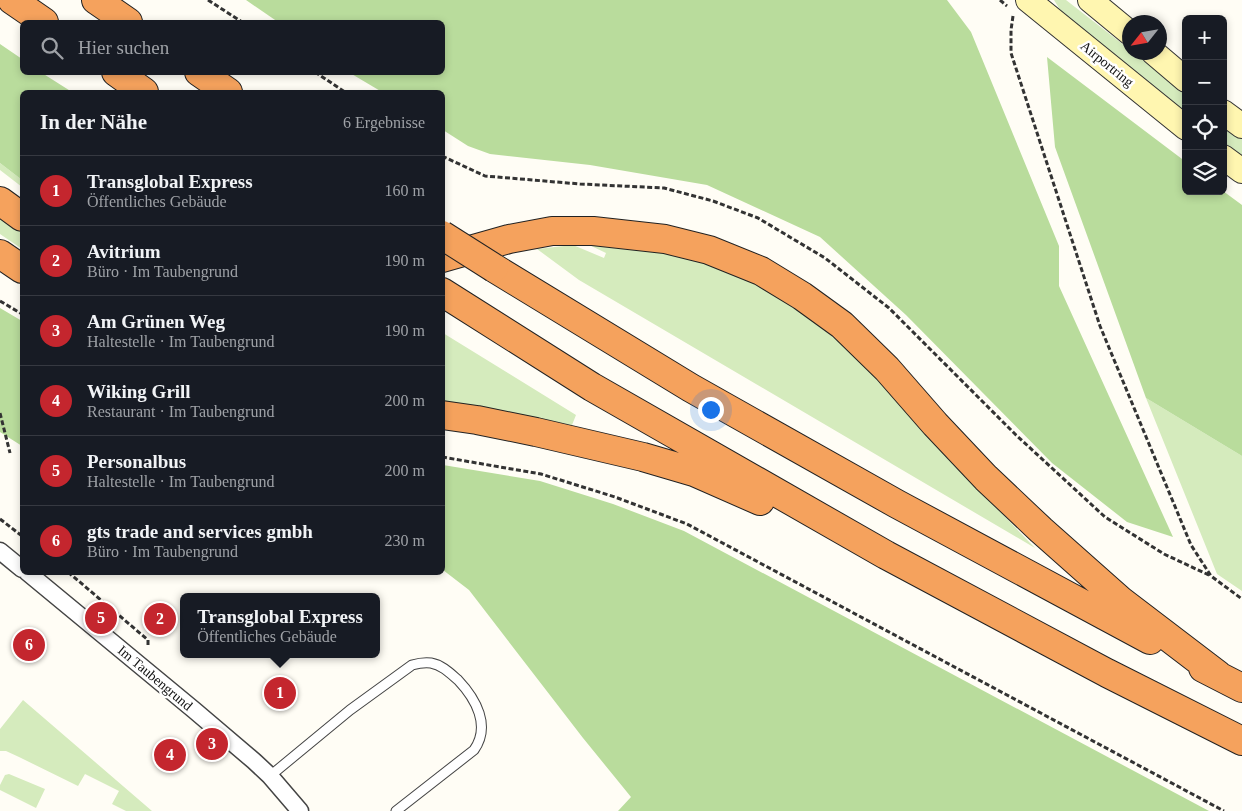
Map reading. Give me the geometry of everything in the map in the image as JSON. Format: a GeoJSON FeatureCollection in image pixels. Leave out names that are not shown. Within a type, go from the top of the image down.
{"type":"FeatureCollection","features":[{"type":"Feature","properties":{"kind":"highway"},"geometry":{"type":"LineString","coordinates":[[12,0],[41,20]]}},
{"type":"Feature","properties":{"kind":"highway"},"geometry":{"type":"LineString","coordinates":[[96,0],[125,20]]}},
{"type":"Feature","properties":{"kind":"highway"},"geometry":{"type":"LineString","coordinates":[[120,75],[141,90]]}},
{"type":"Feature","properties":{"kind":"highway"},"geometry":{"type":"LineString","coordinates":[[203,75],[225,90]]}},
{"type":"Feature","properties":{"kind":"highway"},"geometry":{"type":"LineString","coordinates":[[0,201],[20,216]]}},
{"type":"Feature","properties":{"kind":"highway"},"geometry":{"type":"LineString","coordinates":[[445,257],[509,239],[552,231],[593,231],[665,239],[709,250],[761,271],[802,296],[842,325],[887,369],[935,424],[980,471],[1041,530],[1121,601],[1218,675]]}},
{"type":"Feature","properties":{"kind":"highway"},"geometry":{"type":"LineString","coordinates":[[445,237],[691,388],[897,504],[1092,610],[1242,688]]}},
{"type":"Feature","properties":{"kind":"highway"},"geometry":{"type":"LineString","coordinates":[[0,254],[20,267]]}},
{"type":"Feature","properties":{"kind":"highway"},"geometry":{"type":"LineString","coordinates":[[445,294],[592,388],[886,555],[1099,668],[1242,741]]}},
{"type":"Feature","properties":{"kind":"highway"},"geometry":{"type":"LineString","coordinates":[[445,415],[536,432],[643,457],[694,472],[886,555]]}},
{"type":"Feature","properties":{"kind":"street"},"geometry":{"type":"LineString","coordinates":[[1090,0],[1122,26]]}},
{"type":"Feature","properties":{"kind":"street","name":"Airportring"},"geometry":{"type":"LineString","coordinates":[[1021,5],[1182,125]]}},
{"type":"Feature","properties":{"kind":"street"},"geometry":{"type":"LineString","coordinates":[[1162,60],[1182,77]]}},
{"type":"Feature","properties":{"kind":"street"},"geometry":{"type":"LineString","coordinates":[[1227,115],[1242,126]]}},
{"type":"Feature","properties":{"kind":"street"},"geometry":{"type":"LineString","coordinates":[[1227,160],[1242,171]]}},
{"type":"Feature","properties":{"kind":"street"},"geometry":{"type":"LineString","coordinates":[[0,551],[20,567]]}},
{"type":"Feature","properties":{"kind":"street","name":"Im Taubengrund"},"geometry":{"type":"LineString","coordinates":[[31,575],[270,776],[300,811]]}},
{"type":"Feature","properties":{"kind":"lane"},"geometry":{"type":"LineString","coordinates":[[270,776],[350,710],[412,665],[423,662],[434,663],[449,671],[466,688],[474,700],[482,724],[480,743],[474,750],[396,811]]}},
{"type":"Feature","properties":{"kind":"path"},"geometry":{"type":"LineString","coordinates":[[208,0],[239,20]]}},
{"type":"Feature","properties":{"kind":"path"},"geometry":{"type":"LineString","coordinates":[[1021,5],[1011,30],[1011,53],[1100,326],[1191,545],[1211,576],[1242,599]]}},
{"type":"Feature","properties":{"kind":"path"},"geometry":{"type":"LineString","coordinates":[[320,75],[342,90]]}},
{"type":"Feature","properties":{"kind":"path"},"geometry":{"type":"LineString","coordinates":[[0,301],[20,313]]}},
{"type":"Feature","properties":{"kind":"path"},"geometry":{"type":"LineString","coordinates":[[0,413],[10,453]]}},
{"type":"Feature","properties":{"kind":"path"},"geometry":{"type":"LineString","coordinates":[[445,458],[541,474],[615,497],[687,524],[1224,811]]}},
{"type":"Feature","properties":{"kind":"path"},"geometry":{"type":"LineString","coordinates":[[0,519],[20,534]]}},
{"type":"Feature","properties":{"kind":"path"},"geometry":{"type":"LineString","coordinates":[[72,575],[148,640],[146,671]]}},
{"type":"Feature","properties":{"kind":"green space"},"geometry":{"type":"Polygon","coordinates":[[[246,0],[947,0],[971,32],[1059,246],[1059,286],[1173,537],[1127,522],[1052,463],[906,315],[820,237],[707,185],[590,165],[490,154],[468,146],[445,131],[445,90],[379,90],[353,75],[445,75],[445,20],[275,20],[246,0]]]}},
{"type":"Feature","properties":{"kind":"green space"},"geometry":{"type":"Polygon","coordinates":[[[1054,0],[1066,0],[1122,44],[1122,60],[1143,60],[1182,91],[1182,110],[1062,13],[1054,0]]]}},
{"type":"Feature","properties":{"kind":"green space"},"geometry":{"type":"Polygon","coordinates":[[[0,44],[20,58],[20,75],[45,75],[69,90],[20,90],[20,178],[0,163],[0,44]]]}},
{"type":"Feature","properties":{"kind":"green space"},"geometry":{"type":"Polygon","coordinates":[[[1047,57],[1182,159],[1182,195],[1227,194],[1242,205],[1242,456],[1146,398],[1055,147],[1047,57]]]}},
{"type":"Feature","properties":{"kind":"green space"},"geometry":{"type":"Polygon","coordinates":[[[1227,127],[1242,138],[1242,157],[1227,146],[1227,127]]]}},
{"type":"Feature","properties":{"kind":"green space"},"geometry":{"type":"Polygon","coordinates":[[[0,163],[20,178],[20,185],[0,170],[0,163]]]}},
{"type":"Feature","properties":{"kind":"green space"},"geometry":{"type":"Polygon","coordinates":[[[0,216],[20,231],[20,248],[0,234],[0,216]]]}},
{"type":"Feature","properties":{"kind":"green space"},"geometry":{"type":"Polygon","coordinates":[[[585,243],[650,248],[708,263],[759,286],[799,310],[866,366],[914,422],[1035,548],[579,280],[537,249],[573,245],[604,258],[606,253],[585,243]]]}},
{"type":"Feature","properties":{"kind":"green space"},"geometry":{"type":"Polygon","coordinates":[[[0,308],[20,320],[20,445],[0,432],[0,308]]]}},
{"type":"Feature","properties":{"kind":"green space"},"geometry":{"type":"Polygon","coordinates":[[[445,334],[576,415],[572,425],[445,401],[445,334]]]}},
{"type":"Feature","properties":{"kind":"green space"},"geometry":{"type":"Polygon","coordinates":[[[1146,398],[1242,456],[1242,591],[1217,574],[1146,398]]]}},
{"type":"Feature","properties":{"kind":"green space"},"geometry":{"type":"Polygon","coordinates":[[[445,465],[540,481],[613,504],[684,531],[1209,811],[618,811],[631,797],[469,590],[445,572],[445,465]]]}},
{"type":"Feature","properties":{"kind":"green space"},"geometry":{"type":"Polygon","coordinates":[[[23,700],[152,811],[126,811],[112,804],[119,791],[85,774],[78,786],[6,751],[0,751],[0,729],[23,700]]]}},
{"type":"Feature","properties":{"kind":"green space"},"geometry":{"type":"Polygon","coordinates":[[[9,774],[45,789],[36,808],[0,790],[0,785],[5,775],[9,774]]]}},
{"type":"Feature","properties":{"kind":"place","name":"Personalbus"},"geometry":{"type":"Point","coordinates":[101,618]}},
{"type":"Feature","properties":{"kind":"place","name":"Avitrium"},"geometry":{"type":"Point","coordinates":[160,619]}},
{"type":"Feature","properties":{"kind":"place","name":"gts trade and services gmbh"},"geometry":{"type":"Point","coordinates":[29,645]}},
{"type":"Feature","properties":{"kind":"place","name":"Transglobal Express"},"geometry":{"type":"Point","coordinates":[280,693]}},
{"type":"Feature","properties":{"kind":"place","name":"Am Grünen Weg"},"geometry":{"type":"Point","coordinates":[212,744]}},
{"type":"Feature","properties":{"kind":"place","name":"Wiking Grill"},"geometry":{"type":"Point","coordinates":[170,755]}}]}
